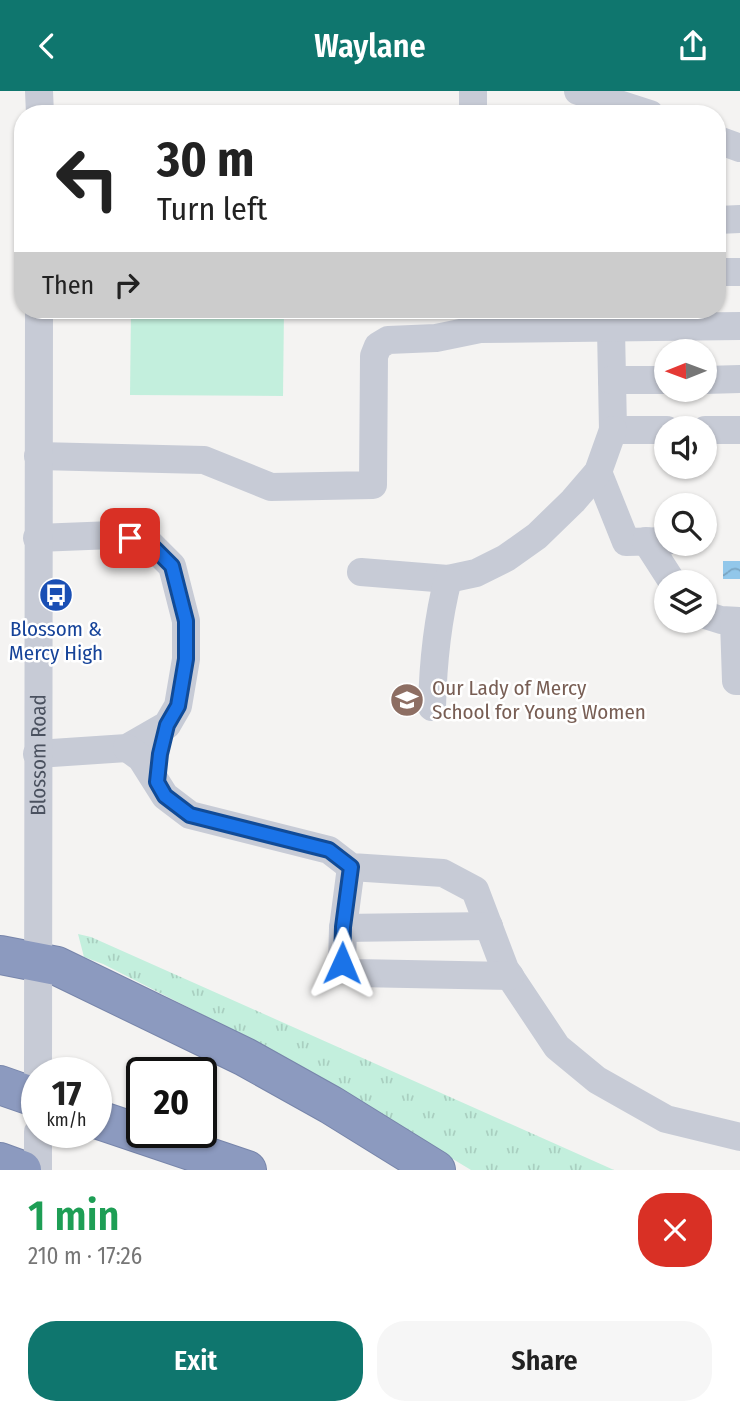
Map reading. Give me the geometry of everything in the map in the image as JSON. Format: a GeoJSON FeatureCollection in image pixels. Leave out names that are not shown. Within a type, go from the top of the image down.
{"type":"FeatureCollection","features":[{"type":"Feature","properties":{"kind":"highway"},"geometry":{"type":"LineString","coordinates":[[0,955],[38,961],[77,974],[245,1057],[331,1105],[436,1170]]}},
{"type":"Feature","properties":{"kind":"highway"},"geometry":{"type":"LineString","coordinates":[[0,1085],[21,1092]]}},
{"type":"Feature","properties":{"kind":"highway"},"geometry":{"type":"LineString","coordinates":[[112,1125],[247,1170]]}},
{"type":"Feature","properties":{"kind":"highway"},"geometry":{"type":"LineString","coordinates":[[0,1162],[22,1170]]}},
{"type":"Feature","properties":{"kind":"street"},"geometry":{"type":"LineString","coordinates":[[578,91],[645,105]]}},
{"type":"Feature","properties":{"kind":"street","name":"Blossom Road"},"geometry":{"type":"LineString","coordinates":[[38,1057],[37,538],[40,319]]}},
{"type":"Feature","properties":{"kind":"street"},"geometry":{"type":"LineString","coordinates":[[38,456],[204,460],[271,487],[373,485],[374,356],[378,346],[387,340],[436,338],[479,319],[611,329],[740,326]]}},
{"type":"Feature","properties":{"kind":"street"},"geometry":{"type":"LineString","coordinates":[[362,572],[448,579],[476,573],[506,558],[537,536],[573,502],[598,472],[613,430],[611,329]]}},
{"type":"Feature","properties":{"kind":"street"},"geometry":{"type":"LineString","coordinates":[[718,380],[740,379]]}},
{"type":"Feature","properties":{"kind":"street"},"geometry":{"type":"LineString","coordinates":[[612,380],[654,380]]}},
{"type":"Feature","properties":{"kind":"street"},"geometry":{"type":"LineString","coordinates":[[613,430],[654,430]]}},
{"type":"Feature","properties":{"kind":"street"},"geometry":{"type":"LineString","coordinates":[[717,430],[740,430]]}},
{"type":"Feature","properties":{"kind":"street"},"geometry":{"type":"LineString","coordinates":[[598,472],[626,542],[654,541]]}},
{"type":"Feature","properties":{"kind":"street"},"geometry":{"type":"LineString","coordinates":[[37,538],[113,535],[146,540],[172,566],[186,621],[186,659],[178,706],[167,725],[160,754],[157,782]]}},
{"type":"Feature","properties":{"kind":"street"},"geometry":{"type":"LineString","coordinates":[[432,707],[435,640],[448,579]]}},
{"type":"Feature","properties":{"kind":"street"},"geometry":{"type":"LineString","coordinates":[[717,617],[737,621],[736,681],[740,681]]}},
{"type":"Feature","properties":{"kind":"street"},"geometry":{"type":"LineString","coordinates":[[37,754],[127,748],[167,725]]}},
{"type":"Feature","properties":{"kind":"street"},"geometry":{"type":"LineString","coordinates":[[127,748],[141,758],[165,796],[190,815],[329,850],[351,867],[443,873],[475,890],[510,976],[557,1047],[597,1080],[666,1119],[740,1137]]}},
{"type":"Feature","properties":{"kind":"street"},"geometry":{"type":"LineString","coordinates":[[351,867],[343,927],[342,963],[348,970],[356,973],[510,976]]}},
{"type":"Feature","properties":{"kind":"street"},"geometry":{"type":"LineString","coordinates":[[343,927],[489,926]]}},
{"type":"Feature","properties":{"kind":"street"},"geometry":{"type":"LineString","coordinates":[[38,1148],[38,1170]]}},
{"type":"Feature","properties":{"kind":"green space"},"geometry":{"type":"Polygon","coordinates":[[[131,319],[284,319],[283,396],[130,395],[131,319]]]}},
{"type":"Feature","properties":{"kind":"green space"},"geometry":{"type":"Polygon","coordinates":[[[78,934],[91,937],[614,1170],[471,1170],[274,1051],[103,964],[84,957],[78,934]]]}},
{"type":"Feature","properties":{"kind":"water"},"geometry":{"type":"Polygon","coordinates":[[[723,561],[740,561],[740,579],[723,579],[723,561]]]}},
{"type":"Feature","properties":{"kind":"place","name":"Blossom & Mercy High"},"geometry":{"type":"Point","coordinates":[56,595]}},
{"type":"Feature","properties":{"kind":"place","name":"Our Lady of Mercy School for Young Women"},"geometry":{"type":"Point","coordinates":[407,700]}},
{"type":"Feature","properties":{"kind":"route"},"geometry":{"type":"LineString","coordinates":[[130,538],[146,540],[172,566],[186,621],[186,659],[178,706],[167,725],[157,782],[165,796],[190,815],[329,850],[351,867],[343,927],[342,963]]}}]}
